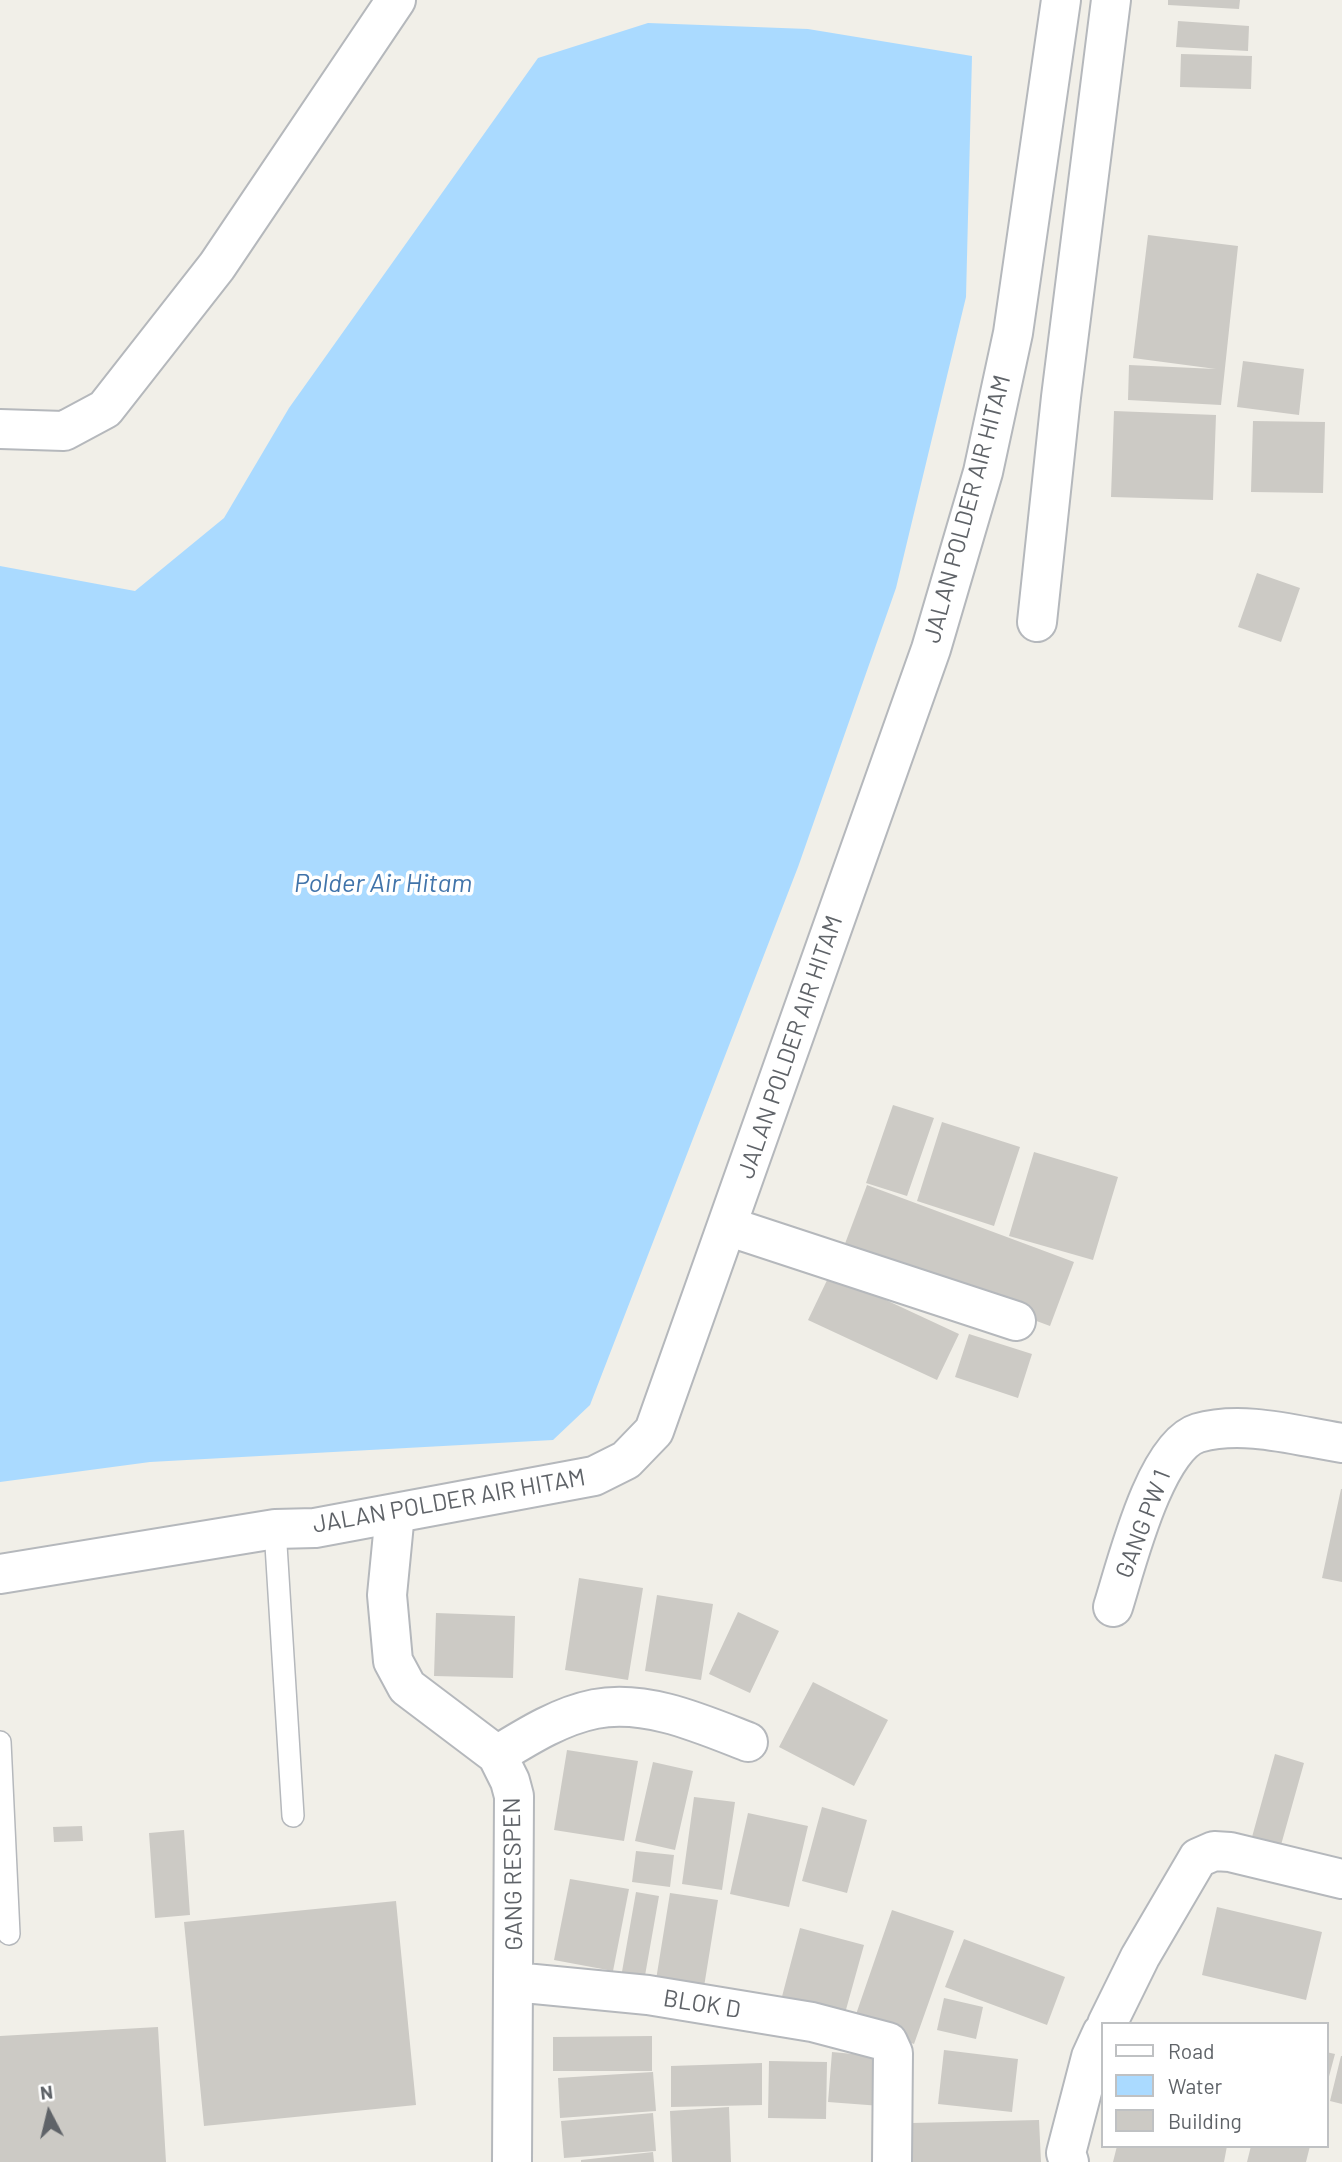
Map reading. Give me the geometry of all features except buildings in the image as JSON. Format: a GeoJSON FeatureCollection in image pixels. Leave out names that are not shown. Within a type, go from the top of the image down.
{"type":"FeatureCollection","features":[{"type":"Feature","properties":{"kind":"street"},"geometry":{"type":"LineString","coordinates":[[0,429],[64,431],[104,408],[217,266],[396,0]]}},
{"type":"Feature","properties":{"kind":"street","name":"JALAN POLDER AIR HITAM"},"geometry":{"type":"LineString","coordinates":[[0,1574],[275,1529],[315,1528],[594,1476],[626,1460],[654,1431],[931,649],[982,472],[1013,333],[1023,248],[1061,0]]}},
{"type":"Feature","properties":{"kind":"street"},"geometry":{"type":"LineString","coordinates":[[1037,622],[1061,397],[1111,0]]}},
{"type":"Feature","properties":{"kind":"street"},"geometry":{"type":"LineString","coordinates":[[1023,248],[1080,247]]}},
{"type":"Feature","properties":{"kind":"street"},"geometry":{"type":"LineString","coordinates":[[1000,390],[1061,397]]}},
{"type":"Feature","properties":{"kind":"street"},"geometry":{"type":"LineString","coordinates":[[727,1226],[1016,1321]]}},
{"type":"Feature","properties":{"kind":"street","name":"GANG PW 1"},"geometry":{"type":"LineString","coordinates":[[1112,1607],[1147,1500],[1171,1454],[1196,1433],[1243,1427],[1342,1443]]}},
{"type":"Feature","properties":{"kind":"street","name":"GANG RESPEN"},"geometry":{"type":"LineString","coordinates":[[395,1513],[387,1595],[393,1661],[407,1687],[497,1755],[514,1796],[512,2162]]}},
{"type":"Feature","properties":{"kind":"street"},"geometry":{"type":"LineString","coordinates":[[497,1755],[542,1728],[596,1708],[640,1708],[687,1718],[748,1742]]}},
{"type":"Feature","properties":{"kind":"street"},"geometry":{"type":"LineString","coordinates":[[1108,2022],[1140,1957],[1198,1858],[1214,1851],[1230,1852],[1342,1879]]}},
{"type":"Feature","properties":{"kind":"street","name":"BLOK D"},"geometry":{"type":"LineString","coordinates":[[514,1982],[648,1995],[813,2022],[888,2042],[893,2053],[892,2162]]}},
{"type":"Feature","properties":{"kind":"street"},"geometry":{"type":"LineString","coordinates":[[1069,2162],[1066,2152],[1091,2057],[1100,2037]]}},
{"type":"Feature","properties":{"kind":"lane"},"geometry":{"type":"LineString","coordinates":[[275,1529],[293,1816]]}},
{"type":"Feature","properties":{"kind":"lane"},"geometry":{"type":"LineString","coordinates":[[0,1742],[9,1934]]}},
{"type":"Feature","properties":{"kind":"water","name":"Polder Air Hitam"},"geometry":{"type":"Polygon","coordinates":[[[648,23],[808,29],[972,56],[966,297],[896,588],[798,867],[590,1405],[553,1440],[150,1462],[0,1482],[0,566],[135,591],[224,518],[289,408],[538,58],[648,23]]]}}]}
